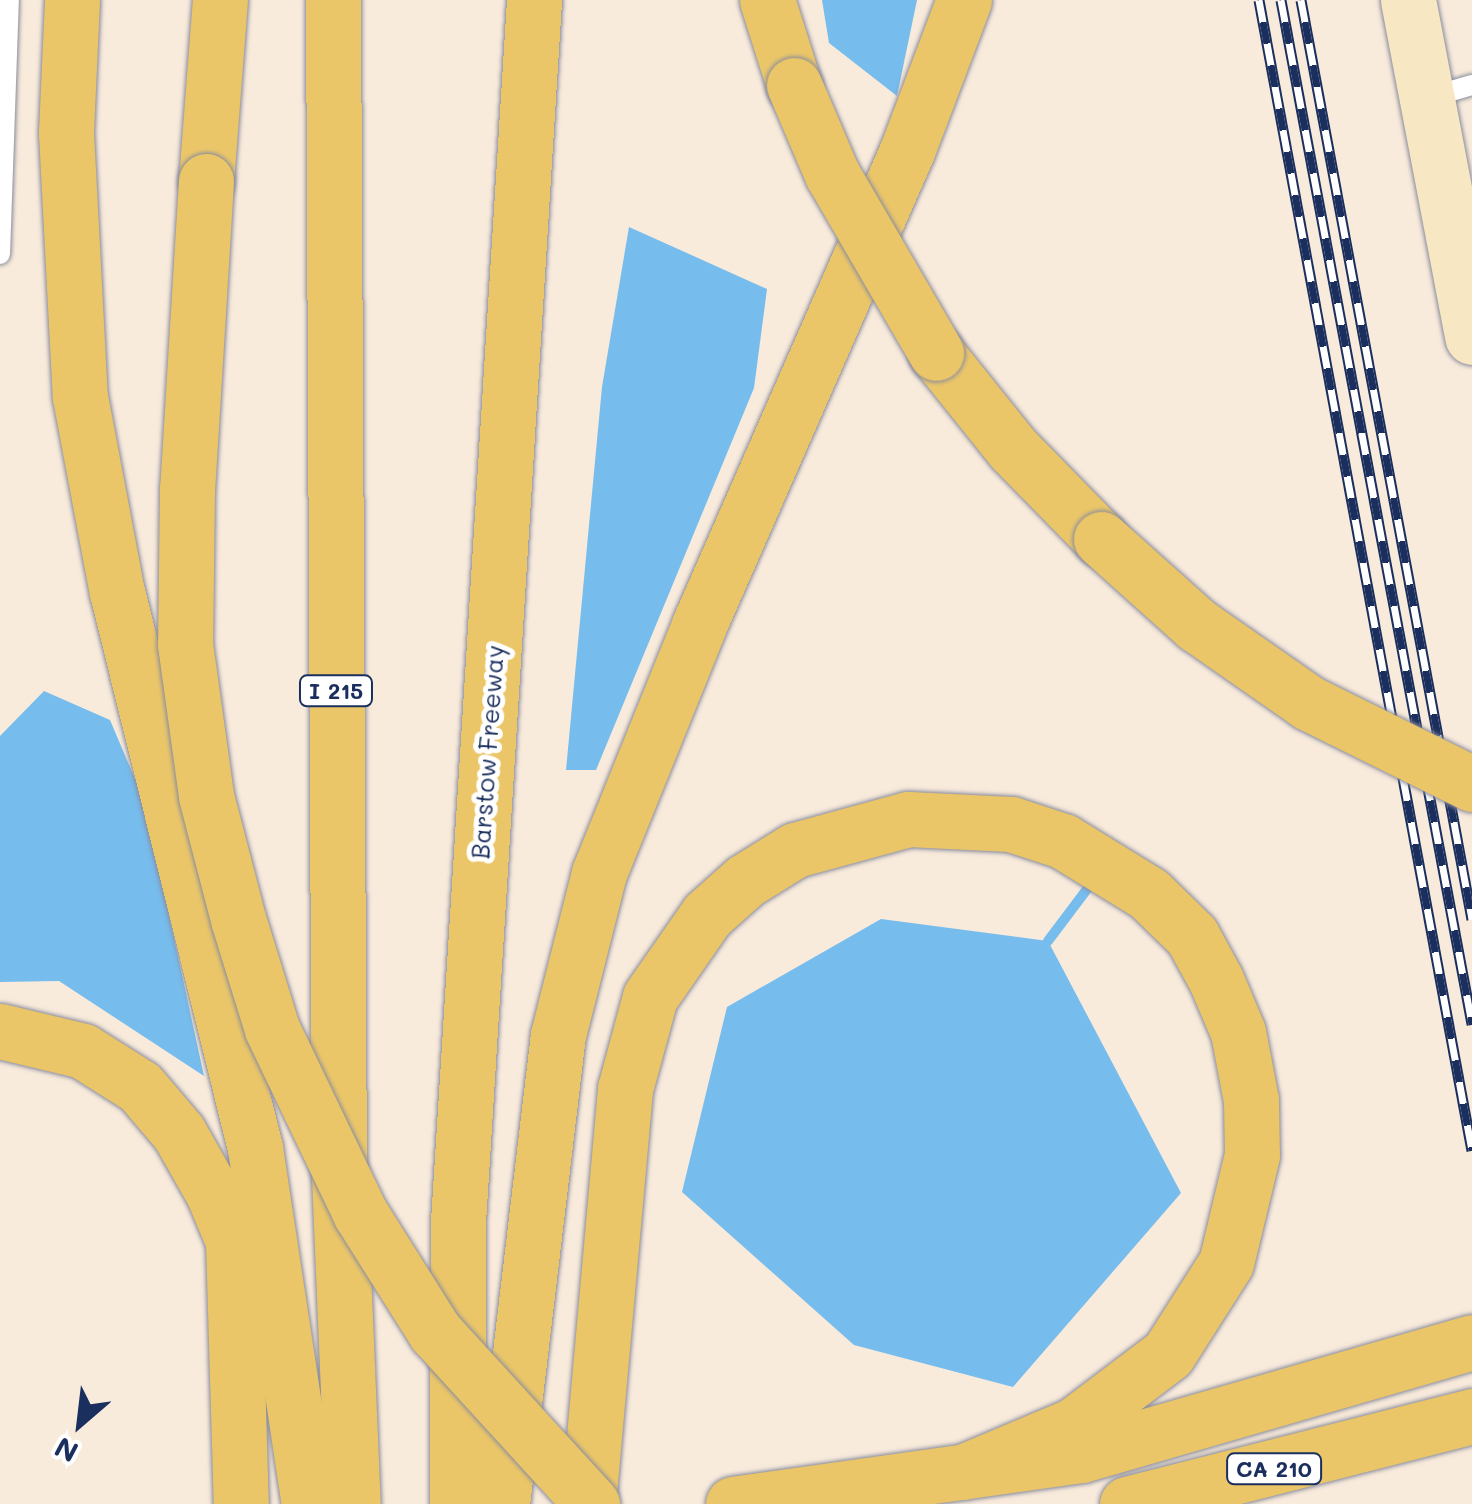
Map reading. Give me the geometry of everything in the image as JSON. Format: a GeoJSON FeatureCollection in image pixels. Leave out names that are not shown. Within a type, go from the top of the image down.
{"type":"FeatureCollection","features":[{"type":"Feature","properties":{"kind":"highway"},"geometry":{"type":"LineString","coordinates":[[72,0],[68,249],[80,397],[117,592],[255,1148],[309,1504]]}},
{"type":"Feature","properties":{"kind":"highway"},"geometry":{"type":"LineString","coordinates":[[220,0],[187,488],[185,644],[206,796],[238,919],[279,1044],[360,1213],[436,1332],[590,1504]]}},
{"type":"Feature","properties":{"kind":"highway","name":"I 215"},"geometry":{"type":"LineString","coordinates":[[333,0],[339,1176],[353,1504]]}},
{"type":"Feature","properties":{"kind":"highway","name":"Barstow Freeway"},"geometry":{"type":"LineString","coordinates":[[457,1504],[458,1222],[534,0]]}},
{"type":"Feature","properties":{"kind":"highway"},"geometry":{"type":"LineString","coordinates":[[767,0],[794,85],[832,174],[936,353],[1013,449],[1100,539],[1197,624],[1309,702],[1472,784]]}},
{"type":"Feature","properties":{"kind":"highway"},"geometry":{"type":"LineString","coordinates":[[502,1504],[558,1035],[599,873],[699,625],[907,151],[964,0]]}},
{"type":"Feature","properties":{"kind":"highway"},"geometry":{"type":"LineString","coordinates":[[590,1504],[625,1089],[650,996],[707,915],[745,881],[795,850],[908,819],[1012,824],[1062,841],[1149,894],[1192,936],[1216,980],[1238,1032],[1251,1100],[1252,1155],[1232,1246],[1202,1310],[1168,1354],[1074,1425],[963,1472]]}},
{"type":"Feature","properties":{"kind":"highway"},"geometry":{"type":"LineString","coordinates":[[0,1031],[84,1051],[140,1087],[179,1133],[213,1193],[233,1241],[241,1504]]}},
{"type":"Feature","properties":{"kind":"highway"},"geometry":{"type":"LineString","coordinates":[[733,1504],[1081,1455],[1402,1366],[1472,1342]]}},
{"type":"Feature","properties":{"kind":"highway","name":"CA 210"},"geometry":{"type":"LineString","coordinates":[[1127,1504],[1421,1434],[1472,1416]]}},
{"type":"Feature","properties":{"kind":"main road"},"geometry":{"type":"LineString","coordinates":[[1408,0],[1450,92],[1472,337]]}},
{"type":"Feature","properties":{"kind":"lane"},"geometry":{"type":"LineString","coordinates":[[0,254],[9,0]]}},
{"type":"Feature","properties":{"kind":"water"},"geometry":{"type":"Polygon","coordinates":[[[822,0],[917,0],[897,96],[829,43],[822,0]]]}},
{"type":"Feature","properties":{"kind":"water"},"geometry":{"type":"Polygon","coordinates":[[[629,227],[767,289],[754,388],[596,770],[566,770],[602,387],[629,227]]]}},
{"type":"Feature","properties":{"kind":"water"},"geometry":{"type":"Polygon","coordinates":[[[44,691],[110,720],[144,800],[204,1076],[59,981],[0,982],[0,736],[44,691]]]}},
{"type":"Feature","properties":{"kind":"water"},"geometry":{"type":"Polygon","coordinates":[[[881,919],[1048,941],[1181,1193],[1013,1387],[854,1345],[682,1192],[727,1007],[881,919]]]}},
{"type":"Feature","properties":{"kind":"waterway"},"geometry":{"type":"LineString","coordinates":[[1048,941],[1094,880]]}},
{"type":"Feature","properties":{"kind":"railway"},"geometry":{"type":"LineString","coordinates":[[1259,0],[1472,1150]]}},
{"type":"Feature","properties":{"kind":"railway"},"geometry":{"type":"LineString","coordinates":[[1281,0],[1472,1024]]}},
{"type":"Feature","properties":{"kind":"railway"},"geometry":{"type":"LineString","coordinates":[[1301,0],[1472,919]]}}]}
